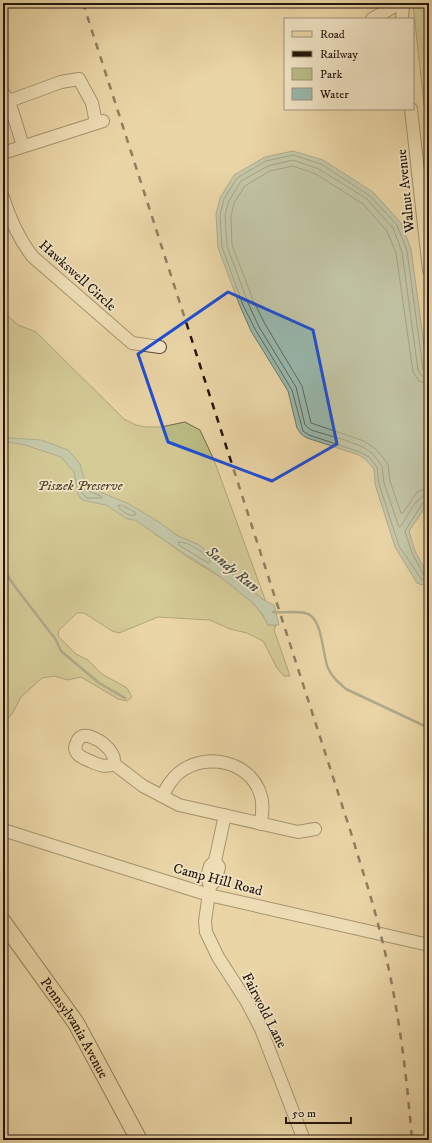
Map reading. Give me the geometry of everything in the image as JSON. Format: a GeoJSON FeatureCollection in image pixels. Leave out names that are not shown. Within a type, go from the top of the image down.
{"type":"FeatureCollection","features":[{"type":"Feature","properties":{"kind":"main road","name":"Pennsylvania Avenue"},"geometry":{"type":"LineString","coordinates":[[3,922],[76,1023],[139,1140]]}},
{"type":"Feature","properties":{"kind":"street"},"geometry":{"type":"LineString","coordinates":[[374,18],[402,3],[402,18]]}},
{"type":"Feature","properties":{"kind":"street"},"geometry":{"type":"LineString","coordinates":[[3,153],[100,122],[79,79],[60,82],[6,97],[23,146]]}},
{"type":"Feature","properties":{"kind":"street","name":"Walnut Avenue"},"geometry":{"type":"LineString","coordinates":[[411,110],[429,270]]}},
{"type":"Feature","properties":{"kind":"street","name":"Hawkswell Circle"},"geometry":{"type":"LineString","coordinates":[[3,196],[11,223],[22,243],[33,257],[132,343],[160,347]]}},
{"type":"Feature","properties":{"kind":"street"},"geometry":{"type":"LineString","coordinates":[[162,796],[174,778],[189,766],[211,761],[224,762],[242,770],[254,783],[260,793],[262,804],[261,824]]}},
{"type":"Feature","properties":{"kind":"street"},"geometry":{"type":"LineString","coordinates":[[114,764],[143,786],[179,805],[298,832],[315,829]]}},
{"type":"Feature","properties":{"kind":"street","name":"Fairwold Lane"},"geometry":{"type":"LineString","coordinates":[[225,815],[215,861],[210,866],[207,877],[210,890],[205,922],[206,932],[215,953],[247,1002],[261,1029],[304,1140]]}},
{"type":"Feature","properties":{"kind":"street","name":"Camp Hill Road"},"geometry":{"type":"LineString","coordinates":[[3,830],[210,890],[429,945]]}},
{"type":"Feature","properties":{"kind":"highlighted area"},"geometry":{"type":"Polygon","coordinates":[[[228,292],[313,330],[337,444],[272,481],[168,442],[138,354],[228,292]]]}},
{"type":"Feature","properties":{"kind":"green space"},"geometry":{"type":"Polygon","coordinates":[[[415,3],[429,3],[429,149],[413,5],[415,3]]]}},
{"type":"Feature","properties":{"kind":"green space","name":"Piszek Preserve"},"geometry":{"type":"Polygon","coordinates":[[[3,311],[18,325],[36,332],[124,419],[136,425],[146,427],[161,427],[185,422],[200,430],[214,460],[266,602],[199,545],[178,536],[163,526],[154,534],[241,592],[261,613],[268,625],[276,625],[274,630],[290,676],[284,676],[277,668],[263,641],[247,633],[230,629],[210,620],[158,617],[119,633],[112,631],[84,613],[77,613],[59,630],[58,636],[76,654],[88,660],[102,674],[127,688],[132,697],[127,701],[118,699],[81,677],[68,680],[54,676],[42,678],[21,697],[12,714],[3,722],[3,311]]]}},
{"type":"Feature","properties":{"kind":"water"},"geometry":{"type":"Polygon","coordinates":[[[293,151],[323,160],[373,192],[401,223],[411,249],[429,382],[429,502],[409,531],[415,551],[429,577],[429,581],[422,585],[417,583],[395,547],[375,484],[374,469],[359,455],[307,438],[301,434],[297,428],[288,391],[251,331],[218,248],[216,214],[220,198],[234,175],[265,157],[293,151]]]}},
{"type":"Feature","properties":{"kind":"water"},"geometry":{"type":"Polygon","coordinates":[[[3,436],[10,438],[41,440],[68,450],[80,464],[88,487],[129,504],[159,522],[178,536],[199,545],[262,599],[274,605],[279,625],[268,625],[263,615],[253,603],[214,572],[135,520],[127,519],[106,505],[81,499],[78,494],[74,472],[61,457],[25,445],[3,441],[3,436]]]}},
{"type":"Feature","properties":{"kind":"waterway"},"geometry":{"type":"LineString","coordinates":[[3,568],[13,584],[56,640],[61,651],[99,683],[125,698]]}},
{"type":"Feature","properties":{"kind":"waterway","name":"Sandy Run"},"geometry":{"type":"LineString","coordinates":[[273,612],[301,612],[311,616],[319,628],[328,668],[338,682],[346,689],[429,728]]}},
{"type":"Feature","properties":{"kind":"railway"},"geometry":{"type":"LineString","coordinates":[[83,3],[372,902],[385,951],[396,1004],[404,1058],[412,1140]]}}]}
